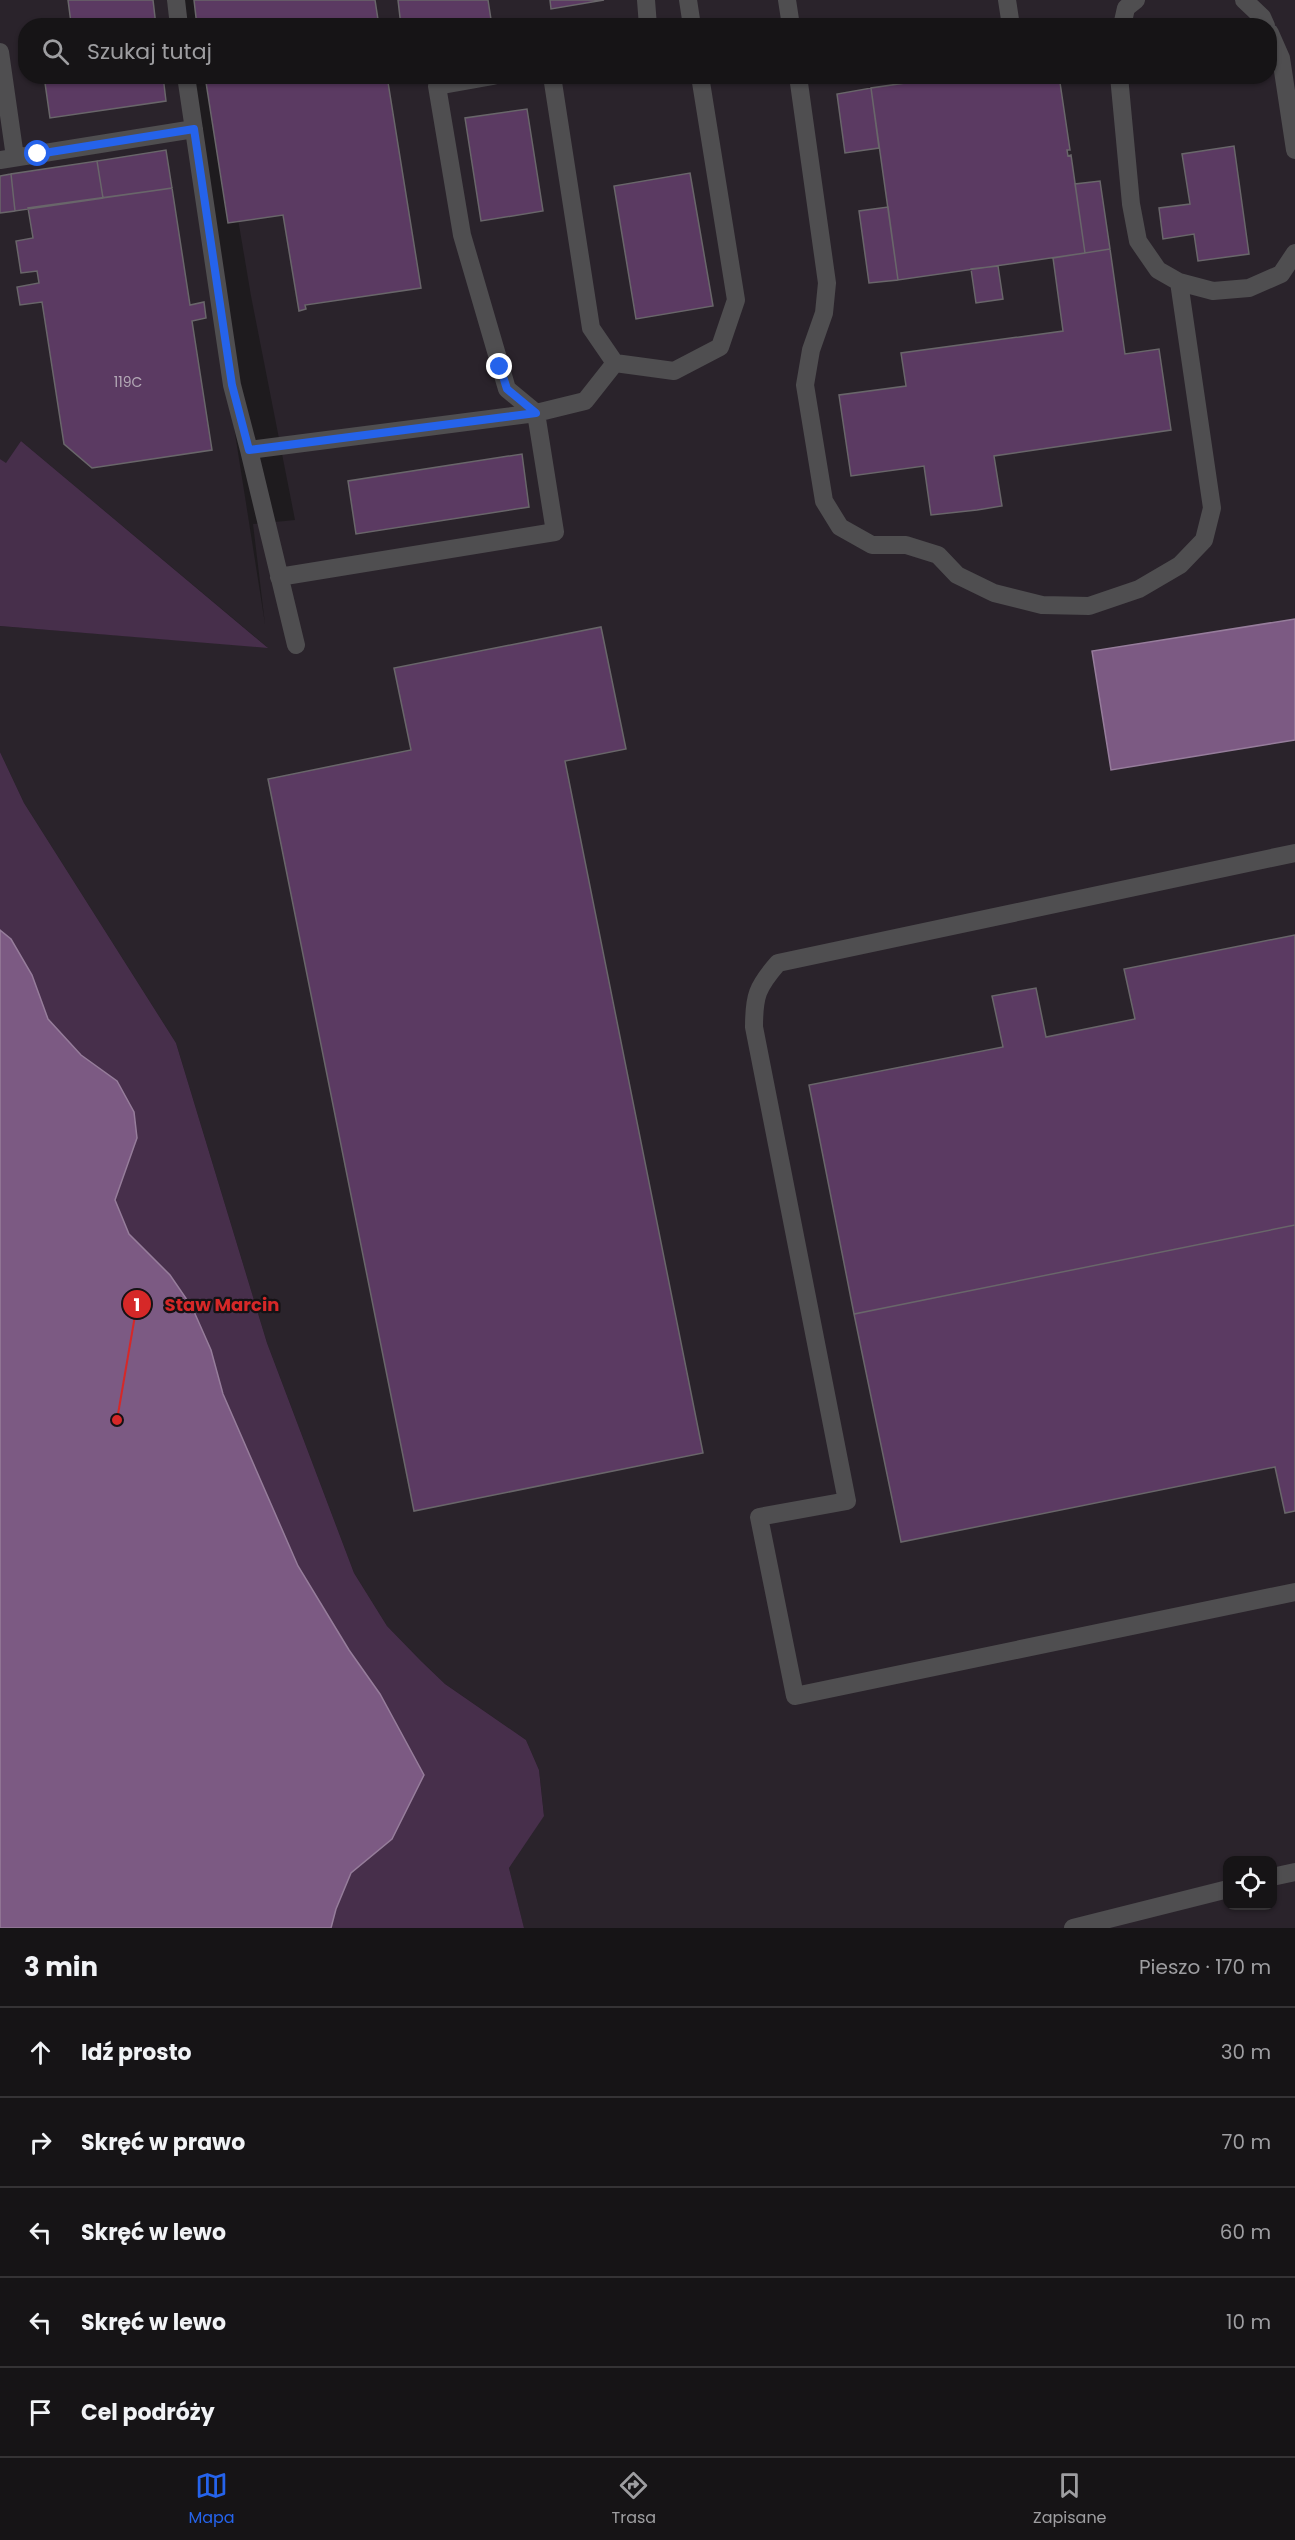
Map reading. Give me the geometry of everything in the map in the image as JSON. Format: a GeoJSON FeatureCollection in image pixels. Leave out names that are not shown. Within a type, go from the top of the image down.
{"type":"FeatureCollection","features":[{"type":"Feature","properties":{"kind":"lane"},"geometry":{"type":"LineString","coordinates":[[176,0],[178,18]]}},
{"type":"Feature","properties":{"kind":"lane"},"geometry":{"type":"LineString","coordinates":[[646,0],[647,18]]}},
{"type":"Feature","properties":{"kind":"lane"},"geometry":{"type":"LineString","coordinates":[[688,0],[691,18]]}},
{"type":"Feature","properties":{"kind":"lane"},"geometry":{"type":"LineString","coordinates":[[787,0],[789,18]]}},
{"type":"Feature","properties":{"kind":"lane"},"geometry":{"type":"LineString","coordinates":[[1006,0],[1009,18]]}},
{"type":"Feature","properties":{"kind":"lane"},"geometry":{"type":"LineString","coordinates":[[1244,0],[1263,18]]}},
{"type":"Feature","properties":{"kind":"lane"},"geometry":{"type":"LineString","coordinates":[[1277,50],[1281,58],[1295,150]]}},
{"type":"Feature","properties":{"kind":"lane"},"geometry":{"type":"LineString","coordinates":[[0,52],[8,159],[194,129]]}},
{"type":"Feature","properties":{"kind":"lane"},"geometry":{"type":"LineString","coordinates":[[187,84],[232,385],[296,645]]}},
{"type":"Feature","properties":{"kind":"lane"},"geometry":{"type":"LineString","coordinates":[[279,577],[555,532],[536,413],[507,389],[462,235],[437,86],[448,84]]}},
{"type":"Feature","properties":{"kind":"lane"},"geometry":{"type":"LineString","coordinates":[[553,84],[591,328],[615,363],[674,371],[720,347],[736,300],[701,84]]}},
{"type":"Feature","properties":{"kind":"lane"},"geometry":{"type":"LineString","coordinates":[[799,84],[827,283],[824,313],[811,350],[805,385],[824,501],[840,527],[872,545],[906,545],[938,555],[957,575],[994,593],[1042,606],[1089,606],[1139,589],[1180,565],[1204,540],[1212,508],[1179,282]]}},
{"type":"Feature","properties":{"kind":"lane"},"geometry":{"type":"LineString","coordinates":[[1120,84],[1131,204],[1138,241],[1158,270],[1179,282],[1213,291],[1249,288],[1281,274],[1295,253]]}},
{"type":"Feature","properties":{"kind":"lane"},"geometry":{"type":"LineString","coordinates":[[249,450],[536,413],[585,401],[615,363]]}},
{"type":"Feature","properties":{"kind":"lane"},"geometry":{"type":"LineString","coordinates":[[1295,853],[778,963],[766,977],[754,1001],[754,1027],[847,1501],[759,1517],[795,1696],[1295,1592]]}},
{"type":"Feature","properties":{"kind":"lane"},"geometry":{"type":"LineString","coordinates":[[1277,1876],[1295,1872]]}},
{"type":"Feature","properties":{"kind":"lane"},"geometry":{"type":"LineString","coordinates":[[1073,1928],[1223,1890]]}},
{"type":"Feature","properties":{"kind":"shaded area"},"geometry":{"type":"Polygon","coordinates":[[[0,0],[167,0],[170,18],[18,18],[18,84],[180,84],[265,624],[253,524],[295,520],[251,296],[215,84],[1277,84],[1277,18],[204,18],[201,0],[1295,0],[1295,1928],[524,1928],[509,1868],[544,1815],[539,1770],[526,1740],[445,1684],[421,1661],[387,1626],[354,1573],[267,1343],[176,1043],[24,803],[0,752],[0,626],[267,647],[21,441],[6,464],[0,459],[0,0]]]}},
{"type":"Feature","properties":{"kind":"shaded area"},"geometry":{"type":"Polygon","coordinates":[[[21,441],[268,648],[0,626],[0,459],[6,463],[21,441]]]}},
{"type":"Feature","properties":{"kind":"shaded area"},"geometry":{"type":"Polygon","coordinates":[[[1295,619],[1295,740],[1111,770],[1092,651],[1295,619]]]}},
{"type":"Feature","properties":{"kind":"shaded area"},"geometry":{"type":"Polygon","coordinates":[[[0,752],[24,803],[176,1043],[267,1343],[354,1573],[387,1626],[421,1661],[445,1684],[526,1740],[539,1770],[544,1816],[509,1868],[524,1928],[331,1928],[351,1873],[392,1839],[349,1650],[298,1566],[223,1394],[211,1350],[170,1275],[129,1234],[115,1200],[137,1138],[117,1081],[81,1055],[48,1019],[32,975],[11,939],[0,930],[0,752]]]}},
{"type":"Feature","properties":{"kind":"shaded area"},"geometry":{"type":"Polygon","coordinates":[[[0,930],[11,939],[32,975],[48,1019],[81,1055],[117,1081],[134,1112],[137,1138],[115,1200],[129,1234],[170,1275],[192,1307],[211,1350],[223,1394],[298,1566],[349,1650],[380,1694],[424,1775],[392,1839],[351,1873],[331,1928],[0,1928],[0,930]]]}},
{"type":"Feature","properties":{"kind":"building"},"geometry":{"type":"Polygon","coordinates":[[[68,0],[153,0],[155,18],[70,18],[68,0]]]}},
{"type":"Feature","properties":{"kind":"building"},"geometry":{"type":"Polygon","coordinates":[[[194,0],[375,0],[378,18],[196,18],[194,0]]]}},
{"type":"Feature","properties":{"kind":"building"},"geometry":{"type":"Polygon","coordinates":[[[398,0],[488,0],[491,18],[400,18],[398,0]]]}},
{"type":"Feature","properties":{"kind":"building"},"geometry":{"type":"Polygon","coordinates":[[[550,0],[604,0],[551,9],[550,0]]]}},
{"type":"Feature","properties":{"kind":"building"},"geometry":{"type":"Polygon","coordinates":[[[45,84],[164,84],[166,101],[50,118],[45,84]]]}},
{"type":"Feature","properties":{"kind":"building"},"geometry":{"type":"Polygon","coordinates":[[[206,84],[388,84],[421,288],[305,305],[306,309],[299,311],[283,215],[228,223],[206,84]]]}},
{"type":"Feature","properties":{"kind":"building"},"geometry":{"type":"Polygon","coordinates":[[[899,84],[1060,84],[1070,150],[1067,150],[1068,156],[1071,155],[1085,253],[898,280],[871,88],[899,84]]]}},
{"type":"Feature","properties":{"kind":"building"},"geometry":{"type":"Polygon","coordinates":[[[871,88],[879,148],[845,153],[837,94],[871,88]]]}},
{"type":"Feature","properties":{"kind":"building"},"geometry":{"type":"Polygon","coordinates":[[[527,109],[543,211],[481,221],[465,118],[527,109]]]}},
{"type":"Feature","properties":{"kind":"building"},"geometry":{"type":"Polygon","coordinates":[[[1234,146],[1249,254],[1198,261],[1194,234],[1163,239],[1159,208],[1190,204],[1182,154],[1234,146]]]}},
{"type":"Feature","properties":{"kind":"building"},"geometry":{"type":"Polygon","coordinates":[[[166,150],[172,188],[103,198],[97,161],[166,150]]]}},
{"type":"Feature","properties":{"kind":"building"},"geometry":{"type":"Polygon","coordinates":[[[97,161],[103,198],[15,211],[11,174],[97,161]]]}},
{"type":"Feature","properties":{"kind":"building"},"geometry":{"type":"Polygon","coordinates":[[[690,173],[713,306],[636,319],[614,186],[690,173]]]}},
{"type":"Feature","properties":{"kind":"building"},"geometry":{"type":"Polygon","coordinates":[[[11,174],[15,211],[0,213],[0,176],[11,174]]]}},
{"type":"Feature","properties":{"kind":"building"},"geometry":{"type":"Polygon","coordinates":[[[1100,181],[1110,249],[1085,253],[1075,184],[1100,181]]]}},
{"type":"Feature","properties":{"kind":"building"},"geometry":{"type":"Polygon","coordinates":[[[172,188],[190,305],[204,302],[206,318],[192,321],[212,450],[92,468],[64,444],[42,302],[20,305],[17,287],[39,283],[37,271],[21,273],[16,241],[33,238],[28,208],[172,188]]]}},
{"type":"Feature","properties":{"kind":"building"},"geometry":{"type":"Polygon","coordinates":[[[888,207],[898,280],[869,283],[859,211],[888,207]]]}},
{"type":"Feature","properties":{"kind":"building"},"geometry":{"type":"Polygon","coordinates":[[[1110,249],[1125,354],[1159,349],[1171,430],[994,456],[1002,506],[977,510],[931,515],[924,466],[851,476],[839,395],[906,386],[901,353],[1063,331],[1053,258],[1110,249]]]}},
{"type":"Feature","properties":{"kind":"building"},"geometry":{"type":"Polygon","coordinates":[[[998,266],[1003,299],[976,303],[971,269],[998,266]]]}},
{"type":"Feature","properties":{"kind":"building"},"geometry":{"type":"Polygon","coordinates":[[[522,454],[529,507],[356,534],[348,481],[522,454]]]}},
{"type":"Feature","properties":{"kind":"building"},"geometry":{"type":"Polygon","coordinates":[[[601,627],[626,749],[565,761],[703,1453],[414,1511],[268,779],[411,750],[394,668],[601,627]]]}},
{"type":"Feature","properties":{"kind":"building"},"geometry":{"type":"Polygon","coordinates":[[[1295,935],[1295,1225],[854,1314],[809,1085],[1003,1047],[992,996],[1036,988],[1046,1037],[1135,1019],[1124,969],[1295,935]]]}},
{"type":"Feature","properties":{"kind":"building"},"geometry":{"type":"Polygon","coordinates":[[[1295,1225],[1295,1511],[1285,1513],[1275,1467],[901,1542],[854,1314],[1295,1225]]]}},
{"type":"Feature","properties":{"kind":"place","name":"Staw Marcin"},"geometry":{"type":"Point","coordinates":[117,1420]}},
{"type":"Feature","properties":{"kind":"route"},"geometry":{"type":"LineString","coordinates":[[38,154],[194,129],[232,385],[249,450],[280,448],[536,413],[507,389],[500,367]]}}]}
